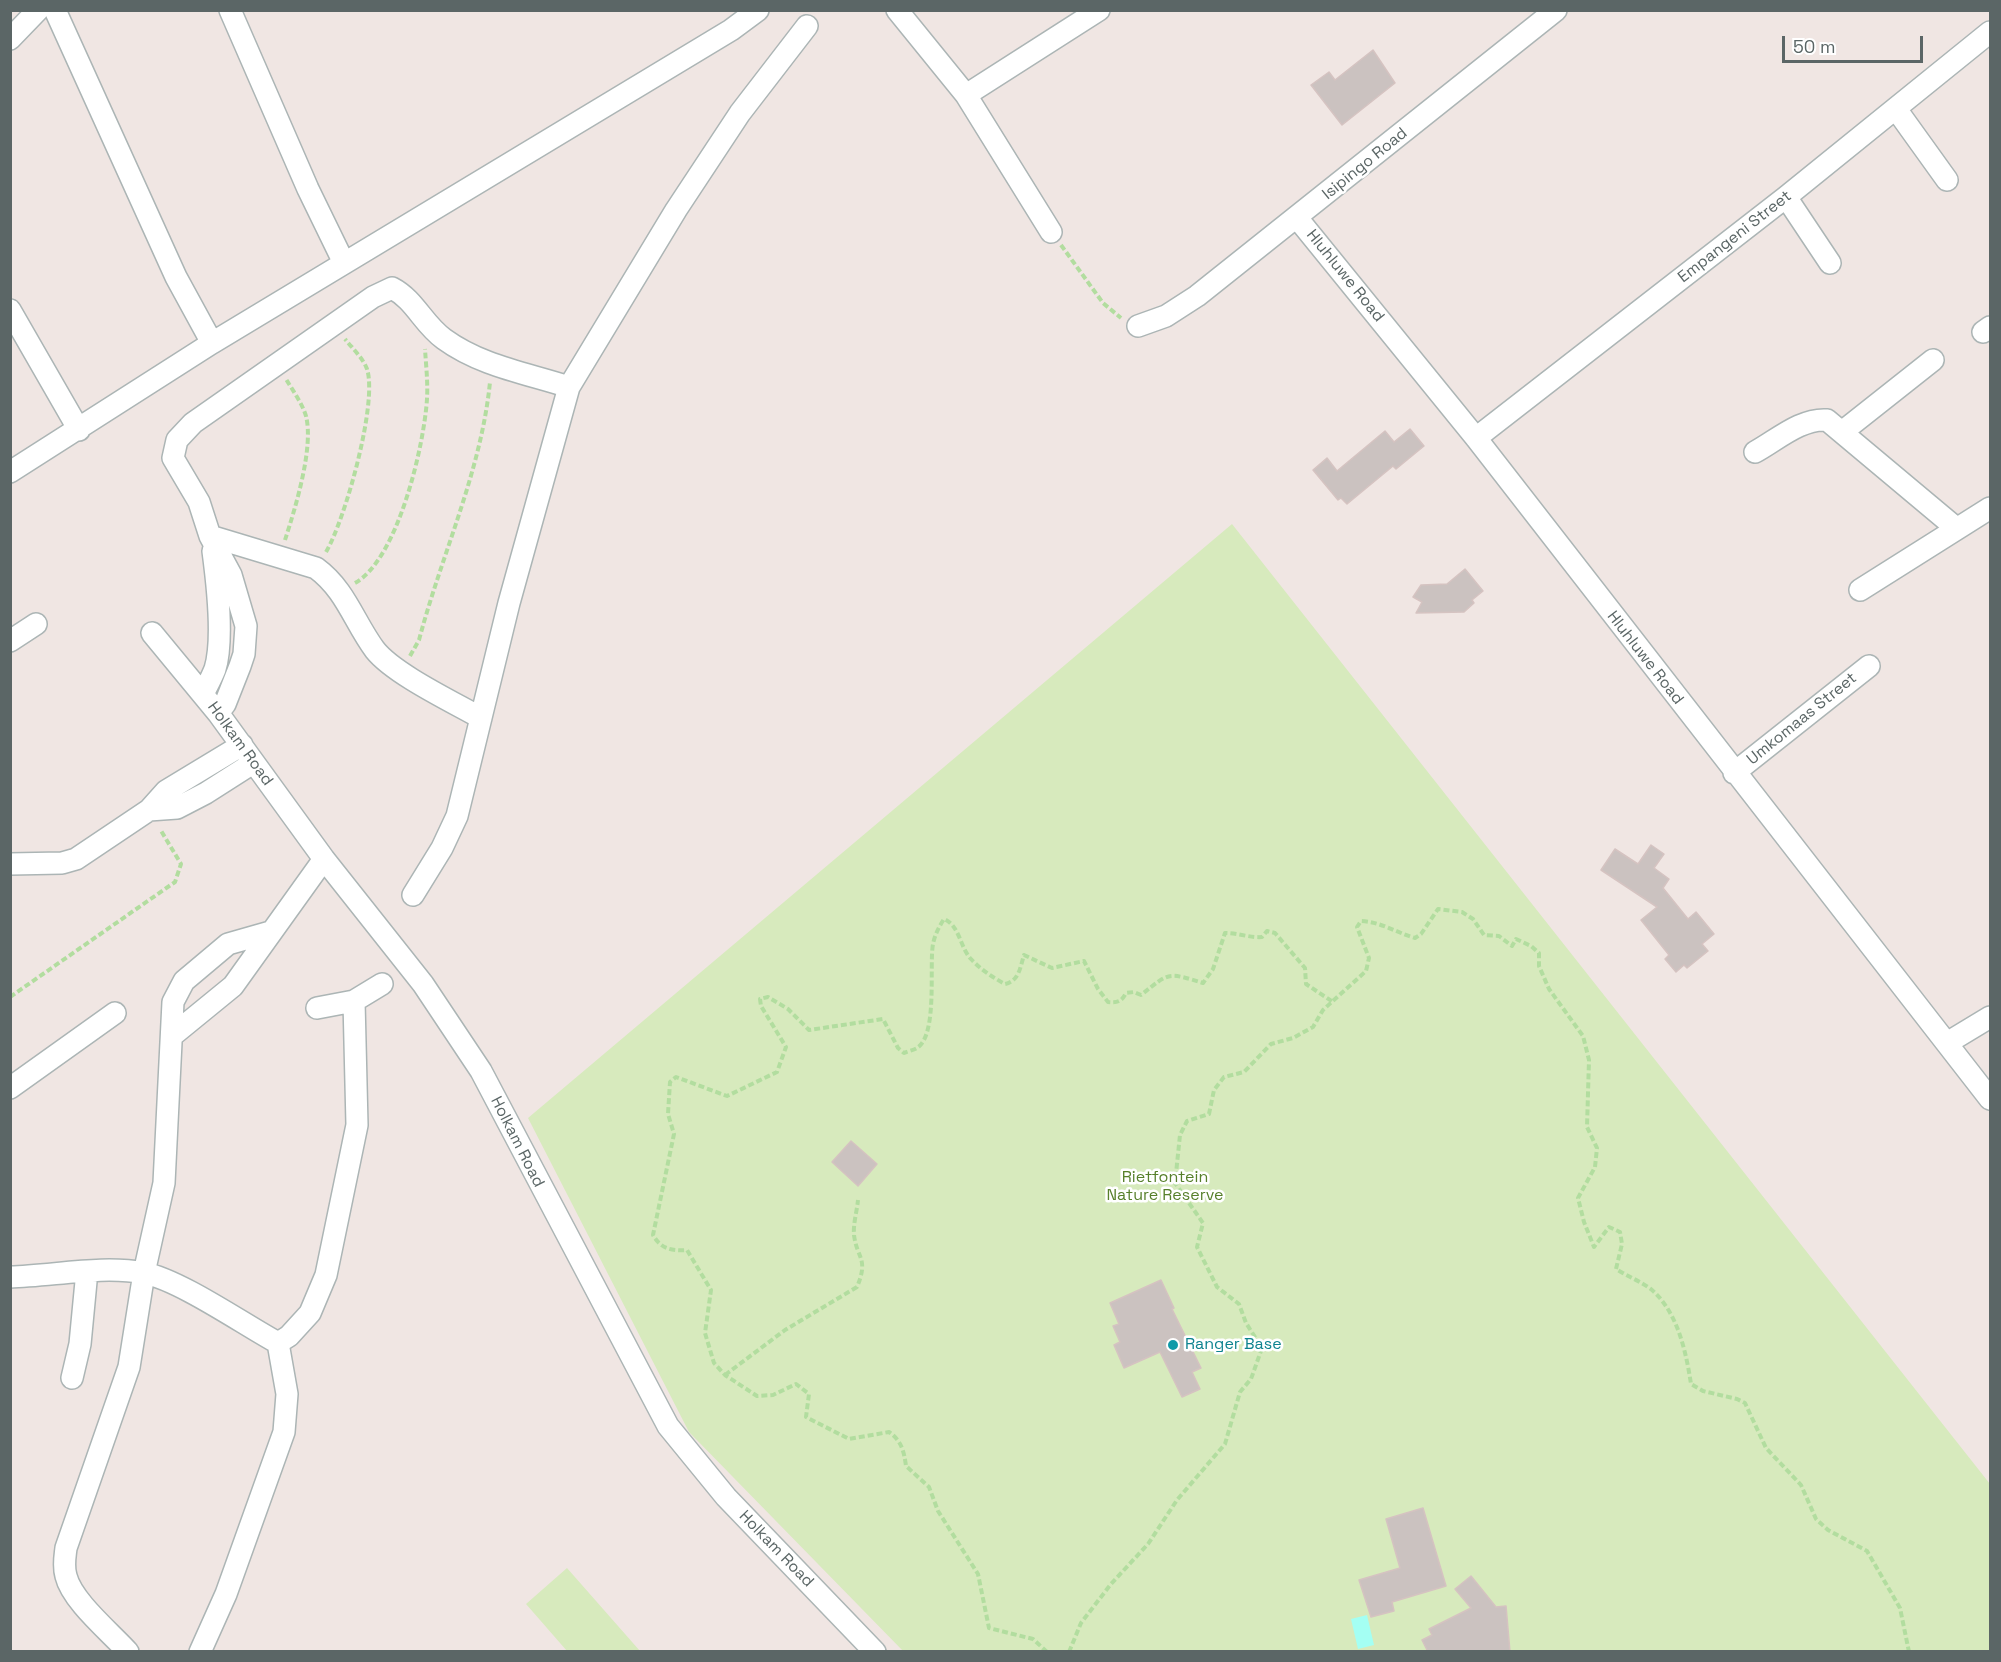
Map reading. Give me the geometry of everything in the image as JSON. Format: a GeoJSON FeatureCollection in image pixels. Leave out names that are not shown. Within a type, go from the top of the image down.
{"type":"FeatureCollection","features":[{"type":"Feature","properties":{"kind":"street"},"geometry":{"type":"LineString","coordinates":[[10,39],[38,10]]}},
{"type":"Feature","properties":{"kind":"street"},"geometry":{"type":"LineString","coordinates":[[55,10],[176,277],[212,343]]}},
{"type":"Feature","properties":{"kind":"street"},"geometry":{"type":"LineString","coordinates":[[230,10],[308,189],[344,263]]}},
{"type":"Feature","properties":{"kind":"street"},"geometry":{"type":"LineString","coordinates":[[10,472],[212,343],[731,30],[758,10]]}},
{"type":"Feature","properties":{"kind":"street"},"geometry":{"type":"LineString","coordinates":[[897,10],[966,94],[1051,232]]}},
{"type":"Feature","properties":{"kind":"street"},"geometry":{"type":"LineString","coordinates":[[966,94],[1099,10]]}},
{"type":"Feature","properties":{"kind":"street","name":"Isipingo Road"},"geometry":{"type":"LineString","coordinates":[[1138,326],[1166,316],[1197,296],[1298,219],[1556,10]]}},
{"type":"Feature","properties":{"kind":"street"},"geometry":{"type":"LineString","coordinates":[[413,895],[442,848],[457,816],[509,603],[569,387],[676,210],[740,113],[807,26]]}},
{"type":"Feature","properties":{"kind":"street","name":"Empangeni Street"},"geometry":{"type":"LineString","coordinates":[[1476,438],[1786,197],[1990,32]]}},
{"type":"Feature","properties":{"kind":"street"},"geometry":{"type":"LineString","coordinates":[[1896,109],[1947,180]]}},
{"type":"Feature","properties":{"kind":"street"},"geometry":{"type":"LineString","coordinates":[[1786,197],[1830,263]]}},
{"type":"Feature","properties":{"kind":"street","name":"Hluhluwe Road"},"geometry":{"type":"LineString","coordinates":[[1298,219],[1476,438],[1734,773],[1990,1099]]}},
{"type":"Feature","properties":{"kind":"street"},"geometry":{"type":"LineString","coordinates":[[203,694],[215,668],[218,593],[210,536],[199,502],[179,472],[173,458],[177,440],[193,423],[373,297],[392,288],[407,296],[424,323],[445,340],[491,365],[569,387]]}},
{"type":"Feature","properties":{"kind":"street"},"geometry":{"type":"LineString","coordinates":[[10,310],[79,430]]}},
{"type":"Feature","properties":{"kind":"street"},"geometry":{"type":"LineString","coordinates":[[1842,432],[1933,360]]}},
{"type":"Feature","properties":{"kind":"street"},"geometry":{"type":"LineString","coordinates":[[1755,453],[1803,424],[1815,420],[1827,420],[1956,528]]}},
{"type":"Feature","properties":{"kind":"street"},"geometry":{"type":"LineString","coordinates":[[1860,590],[1990,508]]}},
{"type":"Feature","properties":{"kind":"street"},"geometry":{"type":"LineString","coordinates":[[210,536],[280,555],[316,568],[331,579],[341,591],[375,650],[398,670],[481,718]]}},
{"type":"Feature","properties":{"kind":"street"},"geometry":{"type":"LineString","coordinates":[[210,536],[231,575],[246,626],[244,654],[225,704],[218,713]]}},
{"type":"Feature","properties":{"kind":"street"},"geometry":{"type":"LineString","coordinates":[[10,641],[36,624]]}},
{"type":"Feature","properties":{"kind":"street","name":"Holkam Road"},"geometry":{"type":"LineString","coordinates":[[152,633],[218,713],[324,859],[423,984],[470,1053],[668,1426],[726,1497],[875,1652]]}},
{"type":"Feature","properties":{"kind":"street","name":"Umkomaas Street"},"geometry":{"type":"LineString","coordinates":[[1734,773],[1869,666]]}},
{"type":"Feature","properties":{"kind":"street"},"geometry":{"type":"LineString","coordinates":[[148,810],[177,808],[192,800],[210,804],[252,761]]}},
{"type":"Feature","properties":{"kind":"street"},"geometry":{"type":"LineString","coordinates":[[10,864],[62,863],[76,859],[148,810],[166,791],[252,761]]}},
{"type":"Feature","properties":{"kind":"street"},"geometry":{"type":"LineString","coordinates":[[173,1035],[233,986],[324,859]]}},
{"type":"Feature","properties":{"kind":"street"},"geometry":{"type":"LineString","coordinates":[[128,1652],[73,1590],[66,1577],[64,1565],[66,1548],[129,1367],[144,1273],[164,1183],[173,1002],[184,981],[228,944],[270,932]]}},
{"type":"Feature","properties":{"kind":"street"},"geometry":{"type":"LineString","coordinates":[[317,1008],[354,1000],[382,984]]}},
{"type":"Feature","properties":{"kind":"street"},"geometry":{"type":"LineString","coordinates":[[278,1343],[289,1336],[310,1313],[326,1275],[357,1125],[354,1000]]}},
{"type":"Feature","properties":{"kind":"street"},"geometry":{"type":"LineString","coordinates":[[10,1088],[115,1013]]}},
{"type":"Feature","properties":{"kind":"street"},"geometry":{"type":"LineString","coordinates":[[1947,1043],[1990,1017]]}},
{"type":"Feature","properties":{"kind":"street"},"geometry":{"type":"LineString","coordinates":[[10,1277],[87,1271],[144,1273],[180,1287],[278,1343]]}},
{"type":"Feature","properties":{"kind":"street"},"geometry":{"type":"LineString","coordinates":[[72,1378],[80,1344],[87,1271]]}},
{"type":"Feature","properties":{"kind":"street"},"geometry":{"type":"LineString","coordinates":[[200,1652],[226,1594],[284,1432],[287,1394],[278,1343]]}},
{"type":"Feature","properties":{"kind":"path"},"geometry":{"type":"LineString","coordinates":[[1051,232],[1103,303],[1127,322],[1138,326]]}},
{"type":"Feature","properties":{"kind":"path"},"geometry":{"type":"LineString","coordinates":[[341,591],[361,580],[390,542],[418,461],[427,399],[424,323]]}},
{"type":"Feature","properties":{"kind":"path"},"geometry":{"type":"LineString","coordinates":[[316,568],[330,546],[354,480],[368,403],[367,370],[334,326]]}},
{"type":"Feature","properties":{"kind":"path"},"geometry":{"type":"LineString","coordinates":[[277,364],[303,407],[307,419],[300,492],[280,555]]}},
{"type":"Feature","properties":{"kind":"path"},"geometry":{"type":"LineString","coordinates":[[398,670],[419,640],[468,488],[486,419],[491,365]]}},
{"type":"Feature","properties":{"kind":"path"},"geometry":{"type":"LineString","coordinates":[[10,997],[175,882],[181,864],[148,810]]}},
{"type":"Feature","properties":{"kind":"path"},"geometry":{"type":"LineString","coordinates":[[1069,1652],[1087,1615],[1148,1544],[1160,1521],[1225,1444],[1240,1392],[1251,1379],[1262,1348],[1246,1323],[1239,1304],[1217,1287],[1197,1247],[1203,1223],[1175,1183],[1180,1135],[1187,1121],[1209,1114],[1214,1090],[1224,1077],[1244,1072],[1271,1044],[1293,1038],[1313,1027],[1323,1010],[1366,971],[1369,958],[1357,927],[1361,921],[1379,922],[1415,938],[1421,934],[1438,909],[1462,912],[1473,919],[1484,935],[1499,936],[1512,946],[1516,939],[1532,946],[1539,953],[1539,966],[1549,989],[1583,1036],[1589,1060],[1587,1127],[1597,1148],[1595,1167],[1578,1198],[1594,1247],[1609,1227],[1620,1232],[1622,1244],[1616,1269],[1652,1290],[1672,1316],[1688,1360],[1691,1384],[1703,1391],[1745,1403],[1766,1448],[1802,1485],[1816,1519],[1828,1530],[1867,1551],[1900,1608],[1909,1652]]}},
{"type":"Feature","properties":{"kind":"path"},"geometry":{"type":"LineString","coordinates":[[1047,1652],[1033,1639],[989,1628],[978,1574],[938,1511],[929,1487],[906,1466],[904,1450],[895,1436],[889,1432],[849,1439],[806,1418],[809,1394],[796,1384],[765,1397],[757,1396],[725,1375],[714,1363],[705,1333],[711,1290],[687,1250],[670,1251],[657,1242],[653,1235],[674,1134],[669,1114],[670,1082],[676,1077],[727,1096],[777,1072],[786,1047],[761,1006],[760,999],[768,996],[788,1009],[809,1030],[883,1019],[898,1048],[904,1053],[918,1048],[923,1041],[931,1012],[932,947],[936,932],[944,919],[951,922],[968,956],[985,972],[1005,984],[1012,983],[1017,977],[1024,956],[1052,968],[1084,961],[1103,996],[1108,1002],[1116,1003],[1123,999],[1126,993],[1134,992],[1141,995],[1165,976],[1173,974],[1203,983],[1214,969],[1225,933],[1248,934],[1255,938],[1262,937],[1267,931],[1275,933],[1305,968],[1306,984],[1333,1002]]}},
{"type":"Feature","properties":{"kind":"path"},"geometry":{"type":"LineString","coordinates":[[725,1375],[785,1330],[857,1287],[862,1274],[863,1260],[854,1236],[858,1200]]}},
{"type":"Feature","properties":{"kind":"green space","name":"Rietfontein Nature Reserve"},"geometry":{"type":"Polygon","coordinates":[[[1232,524],[1990,1484],[1990,1651],[903,1651],[689,1432],[528,1118],[1232,524]]]}},
{"type":"Feature","properties":{"kind":"green space"},"geometry":{"type":"Polygon","coordinates":[[[567,1568],[640,1651],[567,1651],[526,1604],[567,1568]]]}},
{"type":"Feature","properties":{"kind":"water"},"geometry":{"type":"Polygon","coordinates":[[[1367,1615],[1374,1645],[1358,1649],[1351,1619],[1367,1615]]]}},
{"type":"Feature","properties":{"kind":"building"},"geometry":{"type":"Polygon","coordinates":[[[1373,50],[1395,83],[1342,125],[1311,85],[1329,72],[1335,80],[1373,50]]]}},
{"type":"Feature","properties":{"kind":"building"},"geometry":{"type":"Polygon","coordinates":[[[1410,429],[1424,446],[1396,469],[1393,466],[1347,504],[1341,498],[1338,500],[1313,470],[1327,458],[1337,471],[1385,431],[1394,442],[1410,429]]]}},
{"type":"Feature","properties":{"kind":"building"},"geometry":{"type":"Polygon","coordinates":[[[1465,569],[1483,591],[1472,600],[1474,603],[1464,612],[1416,613],[1422,602],[1413,597],[1421,585],[1447,584],[1465,569]]]}},
{"type":"Feature","properties":{"kind":"building"},"geometry":{"type":"Polygon","coordinates":[[[1651,845],[1664,854],[1654,868],[1669,879],[1663,888],[1688,919],[1696,912],[1714,934],[1702,944],[1708,951],[1687,968],[1684,965],[1676,972],[1665,959],[1669,955],[1641,920],[1657,907],[1601,870],[1615,849],[1638,864],[1651,845]]]}},
{"type":"Feature","properties":{"kind":"building"},"geometry":{"type":"Polygon","coordinates":[[[851,1141],[877,1164],[858,1186],[832,1162],[851,1141]]]}},
{"type":"Feature","properties":{"kind":"building"},"geometry":{"type":"Polygon","coordinates":[[[1161,1280],[1174,1308],[1172,1309],[1201,1368],[1192,1372],[1200,1389],[1182,1397],[1160,1352],[1124,1368],[1114,1345],[1120,1342],[1113,1326],[1119,1324],[1110,1303],[1161,1280]]]}},
{"type":"Feature","properties":{"kind":"building"},"geometry":{"type":"Polygon","coordinates":[[[1423,1508],[1446,1586],[1392,1602],[1394,1611],[1371,1617],[1359,1580],[1400,1568],[1386,1519],[1423,1508]]]}},
{"type":"Feature","properties":{"kind":"building"},"geometry":{"type":"Polygon","coordinates":[[[1471,1576],[1496,1607],[1506,1606],[1510,1652],[1428,1652],[1422,1640],[1432,1635],[1429,1629],[1471,1608],[1455,1589],[1471,1576]]]}},
{"type":"Feature","properties":{"kind":"place","name":"Ranger Base"},"geometry":{"type":"Point","coordinates":[1173,1345]}}]}
